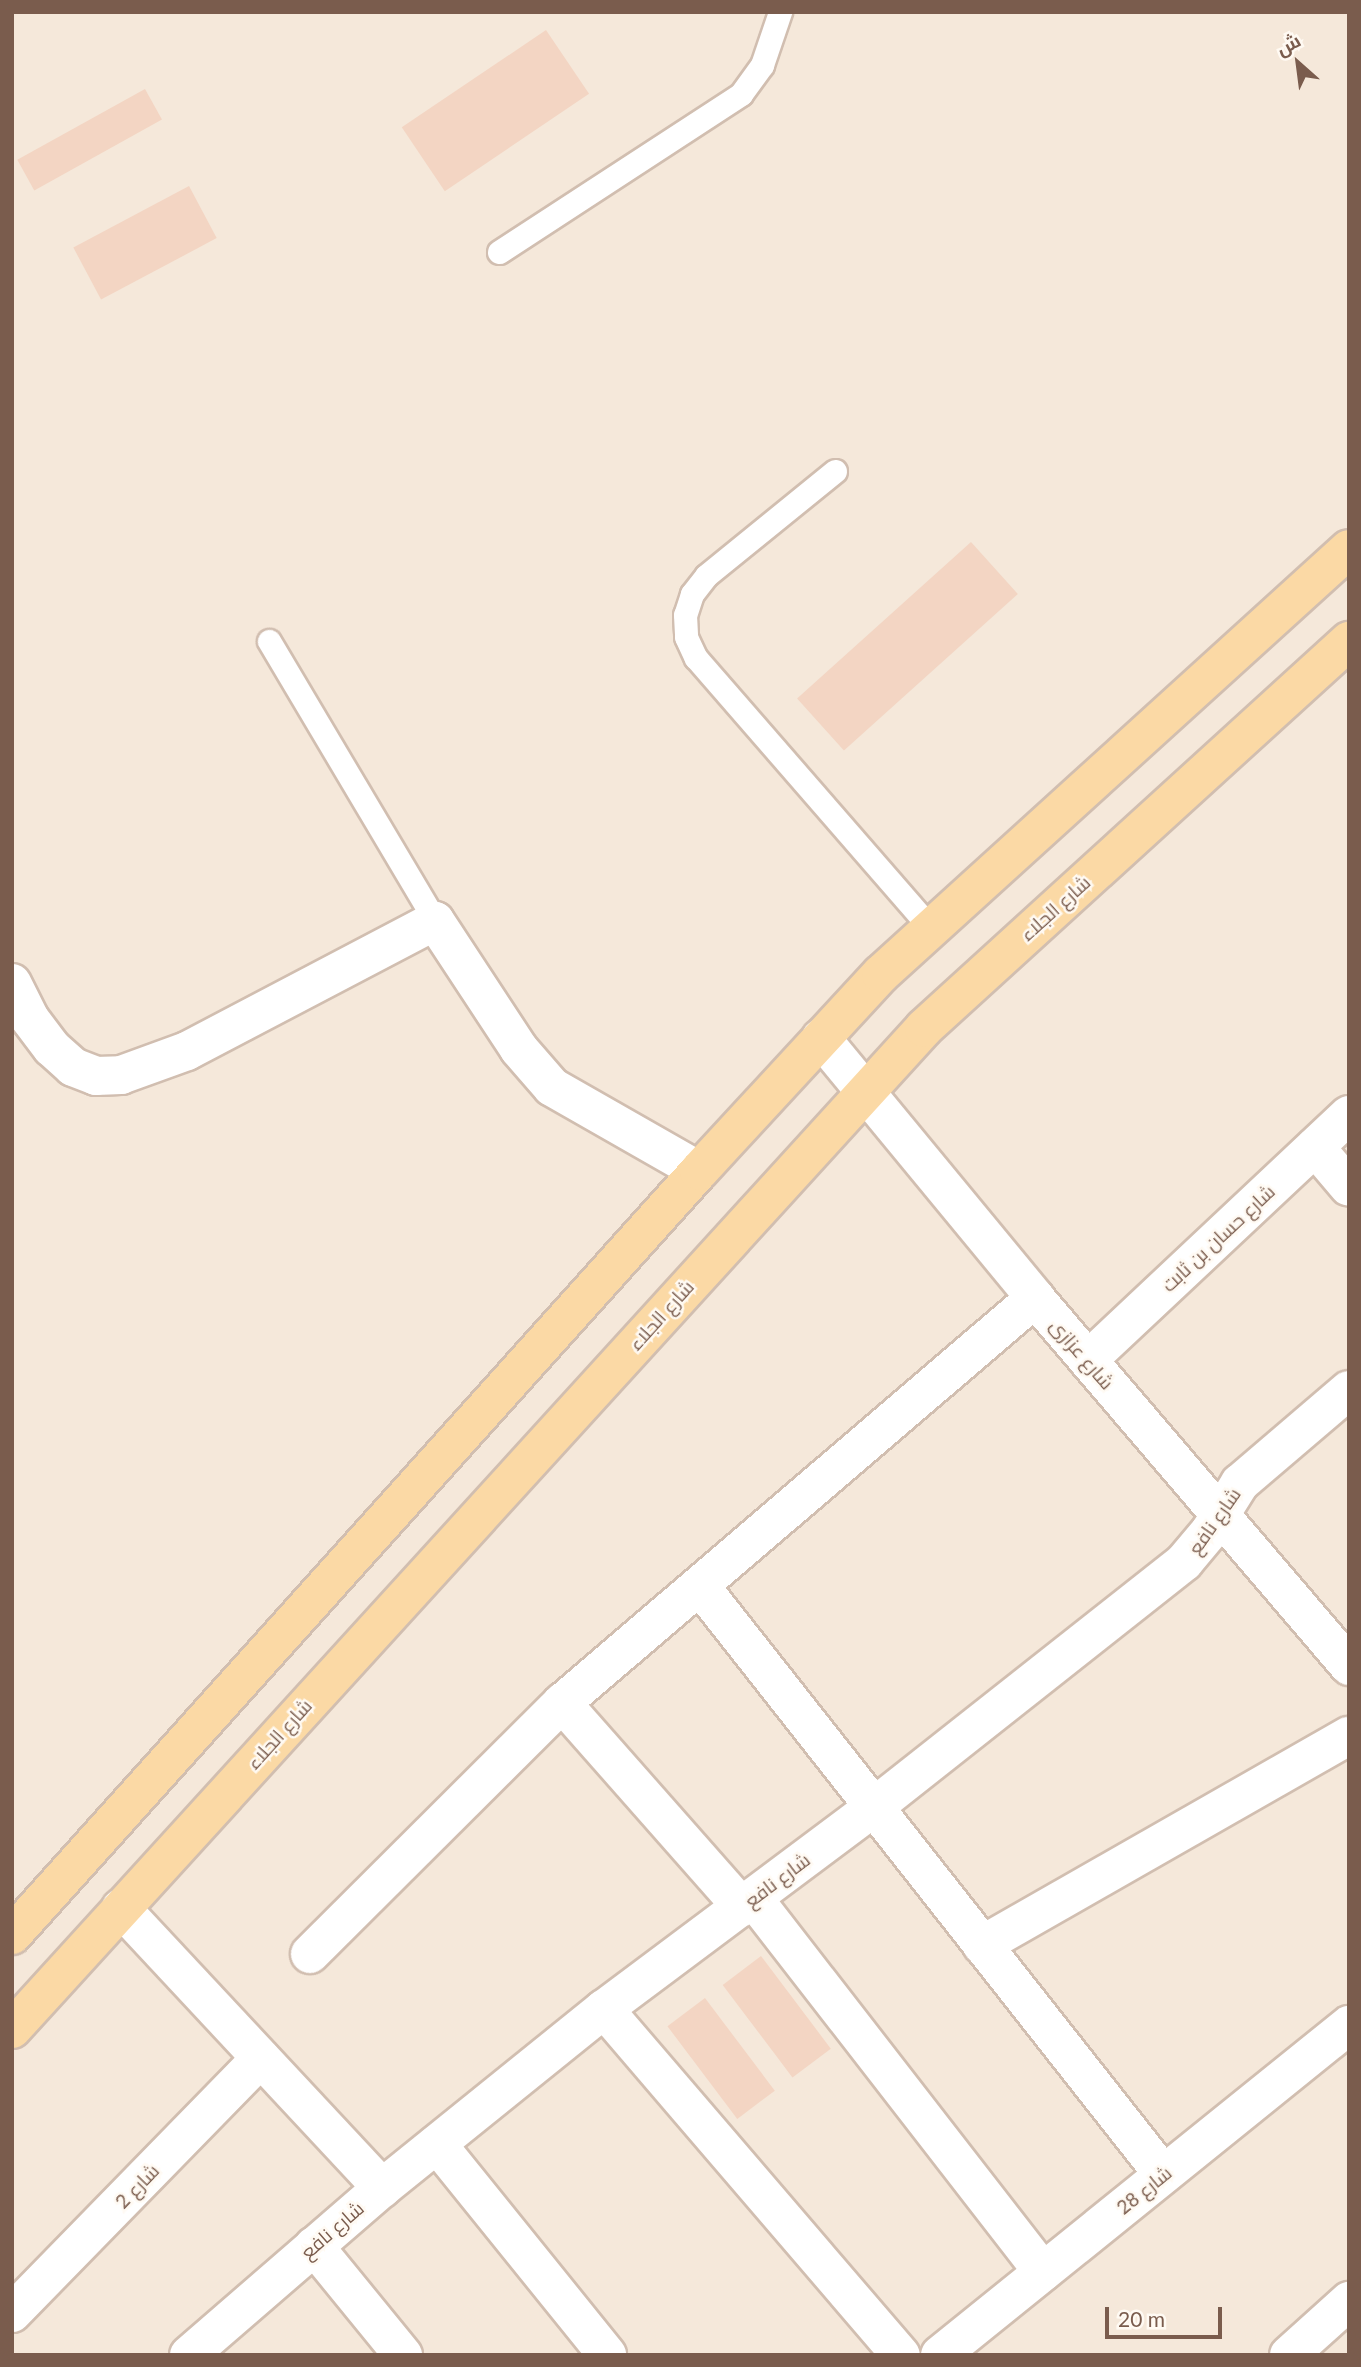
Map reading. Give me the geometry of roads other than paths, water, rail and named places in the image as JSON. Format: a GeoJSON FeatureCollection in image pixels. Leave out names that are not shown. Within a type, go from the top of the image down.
{"type":"FeatureCollection","features":[{"type":"Feature","properties":{"kind":"main road"},"geometry":{"type":"LineString","coordinates":[[12,1935],[821,1038],[930,928],[1349,549]]}},
{"type":"Feature","properties":{"kind":"main road","name":"شارع الجلاء"},"geometry":{"type":"LineString","coordinates":[[12,2029],[865,1090],[978,978],[1349,641]]}},
{"type":"Feature","properties":{"kind":"street"},"geometry":{"type":"LineString","coordinates":[[12,983],[30,1019],[52,1048],[72,1067],[96,1076],[121,1075],[187,1051],[435,921],[519,1049],[544,1079],[575,1102],[699,1171]]}},
{"type":"Feature","properties":{"kind":"street","name":"شارع عزازى"},"geometry":{"type":"LineString","coordinates":[[821,1038],[1035,1298],[1349,1666]]}},
{"type":"Feature","properties":{"kind":"street","name":"شارع حسان بن ثابت"},"geometry":{"type":"LineString","coordinates":[[1088,1360],[1349,1115]]}},
{"type":"Feature","properties":{"kind":"street"},"geometry":{"type":"LineString","coordinates":[[1315,1147],[1349,1187]]}},
{"type":"Feature","properties":{"kind":"street"},"geometry":{"type":"LineString","coordinates":[[310,1954],[562,1703],[1035,1298]]}},
{"type":"Feature","properties":{"kind":"street","name":"شارع نافع"},"geometry":{"type":"LineString","coordinates":[[212,2348],[314,2246],[382,2188],[604,2009],[874,1807],[1184,1562],[1240,1483],[1349,1390]]}},
{"type":"Feature","properties":{"kind":"street"},"geometry":{"type":"LineString","coordinates":[[699,1586],[1163,2174]]}},
{"type":"Feature","properties":{"kind":"street"},"geometry":{"type":"LineString","coordinates":[[562,1703],[747,1902],[1043,2272]]}},
{"type":"Feature","properties":{"kind":"street"},"geometry":{"type":"LineString","coordinates":[[982,1945],[1349,1736]]}},
{"type":"Feature","properties":{"kind":"street"},"geometry":{"type":"LineString","coordinates":[[121,1908],[382,2188]]}},
{"type":"Feature","properties":{"kind":"street"},"geometry":{"type":"LineString","coordinates":[[604,2009],[901,2355]]}},
{"type":"Feature","properties":{"kind":"street","name":"شارع 28"},"geometry":{"type":"LineString","coordinates":[[940,2355],[1349,2025]]}},
{"type":"Feature","properties":{"kind":"street","name":"شارع 2"},"geometry":{"type":"LineString","coordinates":[[12,2314],[261,2057]]}},
{"type":"Feature","properties":{"kind":"street"},"geometry":{"type":"LineString","coordinates":[[437,2144],[607,2355]]}},
{"type":"Feature","properties":{"kind":"street"},"geometry":{"type":"LineString","coordinates":[[314,2246],[403,2355]]}},
{"type":"Feature","properties":{"kind":"street"},"geometry":{"type":"LineString","coordinates":[[1289,2355],[1348,2304]]}},
{"type":"Feature","properties":{"kind":"lane"},"geometry":{"type":"LineString","coordinates":[[499,252],[741,94],[762,65],[780,12]]}},
{"type":"Feature","properties":{"kind":"lane"},"geometry":{"type":"LineString","coordinates":[[835,471],[706,576],[688,604],[685,615],[686,637],[696,658],[930,928]]}},
{"type":"Feature","properties":{"kind":"lane"},"geometry":{"type":"LineString","coordinates":[[269,641],[435,921]]}}]}
